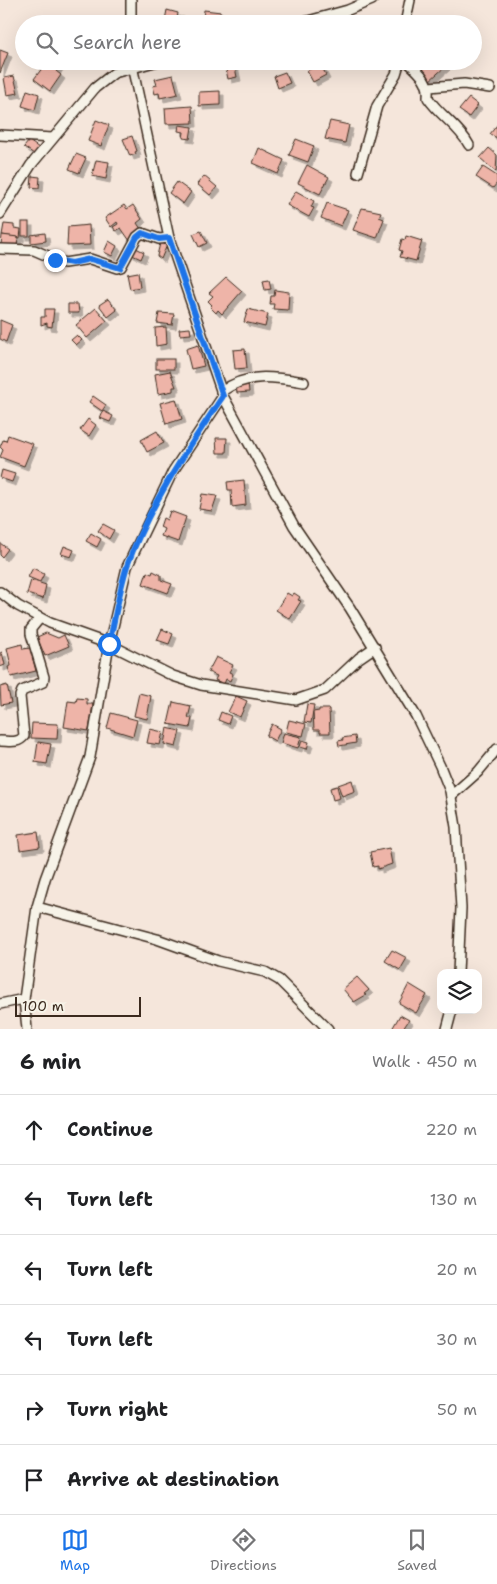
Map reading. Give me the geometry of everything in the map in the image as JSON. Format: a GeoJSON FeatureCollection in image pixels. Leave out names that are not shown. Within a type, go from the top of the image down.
{"type":"FeatureCollection","features":[{"type":"Feature","properties":{"kind":"street"},"geometry":{"type":"LineString","coordinates":[[131,15],[132,0]]}},
{"type":"Feature","properties":{"kind":"street"},"geometry":{"type":"LineString","coordinates":[[330,15],[372,0]]}},
{"type":"Feature","properties":{"kind":"street"},"geometry":{"type":"LineString","coordinates":[[407,15],[410,0]]}},
{"type":"Feature","properties":{"kind":"street"},"geometry":{"type":"LineString","coordinates":[[0,214],[31,165],[53,138],[95,88],[120,70]]}},
{"type":"Feature","properties":{"kind":"street"},"geometry":{"type":"LineString","coordinates":[[132,70],[169,238],[222,394],[294,526],[375,646],[426,736],[451,796],[456,827],[461,908],[458,969]]}},
{"type":"Feature","properties":{"kind":"street"},"geometry":{"type":"LineString","coordinates":[[358,173],[377,106],[397,70]]}},
{"type":"Feature","properties":{"kind":"street"},"geometry":{"type":"LineString","coordinates":[[416,70],[429,87],[428,98],[458,128],[469,145]]}},
{"type":"Feature","properties":{"kind":"street"},"geometry":{"type":"LineString","coordinates":[[429,87],[464,84],[490,88]]}},
{"type":"Feature","properties":{"kind":"street"},"geometry":{"type":"LineString","coordinates":[[0,135],[53,138]]}},
{"type":"Feature","properties":{"kind":"street"},"geometry":{"type":"LineString","coordinates":[[0,249],[34,250],[64,263],[90,259],[117,268],[121,266],[131,247],[142,233],[159,239],[169,238]]}},
{"type":"Feature","properties":{"kind":"street"},"geometry":{"type":"LineString","coordinates":[[27,1029],[24,999],[37,907],[45,879],[90,757],[109,644],[127,567],[173,471],[222,394],[243,379],[269,377],[304,382]]}},
{"type":"Feature","properties":{"kind":"street"},"geometry":{"type":"LineString","coordinates":[[0,592],[18,606],[40,618],[109,644],[172,676],[201,685],[296,700],[324,690],[375,646]]}},
{"type":"Feature","properties":{"kind":"street"},"geometry":{"type":"LineString","coordinates":[[0,741],[16,742],[24,736],[20,696],[22,692],[43,682],[44,677],[31,634],[31,629],[40,618]]}},
{"type":"Feature","properties":{"kind":"street"},"geometry":{"type":"LineString","coordinates":[[451,796],[478,772],[497,749]]}},
{"type":"Feature","properties":{"kind":"street"},"geometry":{"type":"LineString","coordinates":[[37,907],[157,939],[218,960],[265,972],[279,980],[328,1029]]}},
{"type":"Feature","properties":{"kind":"street"},"geometry":{"type":"LineString","coordinates":[[0,1004],[24,999]]}},
{"type":"Feature","properties":{"kind":"street"},"geometry":{"type":"LineString","coordinates":[[447,1029],[451,1014]]}},
{"type":"Feature","properties":{"kind":"building"},"geometry":{"type":"Polygon","coordinates":[[[167,10],[178,13],[178,15],[166,15],[167,10]]]}},
{"type":"Feature","properties":{"kind":"building"},"geometry":{"type":"Polygon","coordinates":[[[204,10],[221,12],[221,15],[204,15],[204,10]]]}},
{"type":"Feature","properties":{"kind":"building"},"geometry":{"type":"Polygon","coordinates":[[[0,50],[8,53],[0,73],[0,50]]]}},
{"type":"Feature","properties":{"kind":"building"},"geometry":{"type":"Polygon","coordinates":[[[41,70],[57,70],[61,75],[50,91],[34,79],[41,70]]]}},
{"type":"Feature","properties":{"kind":"building"},"geometry":{"type":"Polygon","coordinates":[[[226,70],[236,70],[237,77],[228,79],[226,70]]]}},
{"type":"Feature","properties":{"kind":"building"},"geometry":{"type":"Polygon","coordinates":[[[324,70],[326,75],[313,82],[307,71],[324,70]]]}},
{"type":"Feature","properties":{"kind":"building"},"geometry":{"type":"Polygon","coordinates":[[[419,70],[441,70],[429,81],[419,70]]]}},
{"type":"Feature","properties":{"kind":"building"},"geometry":{"type":"Polygon","coordinates":[[[285,72],[290,83],[278,88],[274,76],[285,72]]]}},
{"type":"Feature","properties":{"kind":"building"},"geometry":{"type":"Polygon","coordinates":[[[173,75],[178,94],[160,98],[159,93],[155,94],[153,86],[157,85],[155,79],[173,75]]]}},
{"type":"Feature","properties":{"kind":"building"},"geometry":{"type":"Polygon","coordinates":[[[14,76],[18,93],[7,95],[4,78],[14,76]]]}},
{"type":"Feature","properties":{"kind":"building"},"geometry":{"type":"Polygon","coordinates":[[[27,90],[39,94],[35,110],[22,106],[27,90]]]}},
{"type":"Feature","properties":{"kind":"building"},"geometry":{"type":"Polygon","coordinates":[[[220,91],[220,105],[199,106],[199,92],[220,91]]]}},
{"type":"Feature","properties":{"kind":"building"},"geometry":{"type":"Polygon","coordinates":[[[469,98],[478,105],[469,117],[459,110],[469,98]]]}},
{"type":"Feature","properties":{"kind":"building"},"geometry":{"type":"Polygon","coordinates":[[[192,106],[193,123],[166,124],[165,108],[192,106]]]}},
{"type":"Feature","properties":{"kind":"building"},"geometry":{"type":"Polygon","coordinates":[[[96,120],[109,125],[101,146],[88,141],[96,120]]]}},
{"type":"Feature","properties":{"kind":"building"},"geometry":{"type":"Polygon","coordinates":[[[330,121],[349,125],[345,143],[325,139],[330,121]]]}},
{"type":"Feature","properties":{"kind":"building"},"geometry":{"type":"Polygon","coordinates":[[[179,125],[192,127],[190,139],[183,138],[184,132],[178,131],[179,125]]]}},
{"type":"Feature","properties":{"kind":"building"},"geometry":{"type":"Polygon","coordinates":[[[497,125],[497,138],[490,134],[497,125]]]}},
{"type":"Feature","properties":{"kind":"building"},"geometry":{"type":"Polygon","coordinates":[[[132,136],[137,151],[135,152],[136,154],[130,156],[123,139],[132,136]]]}},
{"type":"Feature","properties":{"kind":"building"},"geometry":{"type":"Polygon","coordinates":[[[296,139],[314,146],[308,162],[289,155],[296,139]]]}},
{"type":"Feature","properties":{"kind":"building"},"geometry":{"type":"Polygon","coordinates":[[[29,141],[39,148],[34,154],[24,147],[29,141]]]}},
{"type":"Feature","properties":{"kind":"building"},"geometry":{"type":"Polygon","coordinates":[[[259,148],[284,160],[278,174],[253,163],[259,148]]]}},
{"type":"Feature","properties":{"kind":"building"},"geometry":{"type":"Polygon","coordinates":[[[489,148],[497,155],[496,172],[480,158],[489,148]]]}},
{"type":"Feature","properties":{"kind":"building"},"geometry":{"type":"Polygon","coordinates":[[[76,154],[86,158],[79,173],[69,169],[76,154]]]}},
{"type":"Feature","properties":{"kind":"building"},"geometry":{"type":"Polygon","coordinates":[[[96,160],[109,162],[106,179],[92,176],[96,160]]]}},
{"type":"Feature","properties":{"kind":"building"},"geometry":{"type":"Polygon","coordinates":[[[307,165],[329,177],[320,194],[298,183],[307,165]]]}},
{"type":"Feature","properties":{"kind":"building"},"geometry":{"type":"Polygon","coordinates":[[[483,167],[497,176],[497,183],[493,188],[476,177],[483,167]]]}},
{"type":"Feature","properties":{"kind":"building"},"geometry":{"type":"Polygon","coordinates":[[[32,176],[40,177],[39,188],[31,187],[32,176]]]}},
{"type":"Feature","properties":{"kind":"building"},"geometry":{"type":"Polygon","coordinates":[[[204,176],[217,187],[210,195],[197,184],[204,176]]]}},
{"type":"Feature","properties":{"kind":"building"},"geometry":{"type":"Polygon","coordinates":[[[177,182],[191,192],[183,204],[169,193],[177,182]]]}},
{"type":"Feature","properties":{"kind":"building"},"geometry":{"type":"Polygon","coordinates":[[[296,191],[314,201],[311,207],[314,208],[309,217],[287,205],[296,191]]]}},
{"type":"Feature","properties":{"kind":"building"},"geometry":{"type":"Polygon","coordinates":[[[327,203],[348,210],[341,226],[321,218],[327,203]]]}},
{"type":"Feature","properties":{"kind":"building"},"geometry":{"type":"Polygon","coordinates":[[[124,205],[127,209],[133,205],[142,219],[137,223],[143,232],[130,241],[121,228],[116,231],[113,227],[118,224],[117,222],[111,227],[105,218],[124,205]]]}},
{"type":"Feature","properties":{"kind":"building"},"geometry":{"type":"Polygon","coordinates":[[[362,208],[381,212],[379,217],[384,219],[377,238],[353,230],[362,208]]]}},
{"type":"Feature","properties":{"kind":"building"},"geometry":{"type":"Polygon","coordinates":[[[22,222],[29,222],[29,236],[22,236],[22,222]]]}},
{"type":"Feature","properties":{"kind":"building"},"geometry":{"type":"Polygon","coordinates":[[[4,224],[14,225],[14,228],[21,229],[20,238],[2,235],[4,224]]]}},
{"type":"Feature","properties":{"kind":"building"},"geometry":{"type":"Polygon","coordinates":[[[89,225],[90,245],[67,246],[68,227],[89,225]]]}},
{"type":"Feature","properties":{"kind":"building"},"geometry":{"type":"Polygon","coordinates":[[[201,231],[207,243],[199,247],[193,234],[201,231]]]}},
{"type":"Feature","properties":{"kind":"building"},"geometry":{"type":"Polygon","coordinates":[[[45,233],[46,241],[31,243],[31,235],[45,233]]]}},
{"type":"Feature","properties":{"kind":"building"},"geometry":{"type":"Polygon","coordinates":[[[2,235],[18,237],[17,247],[1,245],[2,235]]]}},
{"type":"Feature","properties":{"kind":"building"},"geometry":{"type":"Polygon","coordinates":[[[406,236],[422,241],[416,261],[400,257],[402,251],[399,250],[402,239],[405,240],[406,236]]]}},
{"type":"Feature","properties":{"kind":"building"},"geometry":{"type":"Polygon","coordinates":[[[109,241],[117,246],[112,256],[104,252],[109,241]]]}},
{"type":"Feature","properties":{"kind":"building"},"geometry":{"type":"Polygon","coordinates":[[[160,243],[167,245],[161,259],[157,256],[160,243]]]}},
{"type":"Feature","properties":{"kind":"building"},"geometry":{"type":"Polygon","coordinates":[[[134,247],[144,252],[141,259],[130,254],[134,247]]]}},
{"type":"Feature","properties":{"kind":"building"},"geometry":{"type":"Polygon","coordinates":[[[138,272],[140,287],[130,289],[127,274],[138,272]]]}},
{"type":"Feature","properties":{"kind":"building"},"geometry":{"type":"Polygon","coordinates":[[[226,277],[242,291],[222,314],[218,310],[216,313],[210,307],[212,305],[208,301],[213,296],[209,293],[226,277]]]}},
{"type":"Feature","properties":{"kind":"building"},"geometry":{"type":"Polygon","coordinates":[[[269,279],[271,289],[265,290],[263,280],[269,279]]]}},
{"type":"Feature","properties":{"kind":"building"},"geometry":{"type":"Polygon","coordinates":[[[275,290],[289,292],[288,310],[273,309],[274,304],[270,304],[271,296],[274,296],[275,290]]]}},
{"type":"Feature","properties":{"kind":"building"},"geometry":{"type":"Polygon","coordinates":[[[108,299],[117,310],[108,317],[99,305],[108,299]]]}},
{"type":"Feature","properties":{"kind":"building"},"geometry":{"type":"Polygon","coordinates":[[[68,304],[78,304],[79,313],[68,313],[68,304]]]}},
{"type":"Feature","properties":{"kind":"building"},"geometry":{"type":"Polygon","coordinates":[[[96,308],[107,321],[87,338],[76,325],[96,308]]]}},
{"type":"Feature","properties":{"kind":"building"},"geometry":{"type":"Polygon","coordinates":[[[45,309],[54,309],[52,327],[47,326],[47,323],[41,325],[41,317],[45,317],[45,309]]]}},
{"type":"Feature","properties":{"kind":"building"},"geometry":{"type":"Polygon","coordinates":[[[248,309],[268,314],[265,327],[244,322],[248,309]]]}},
{"type":"Feature","properties":{"kind":"building"},"geometry":{"type":"Polygon","coordinates":[[[159,313],[174,314],[172,325],[157,323],[159,313]]]}},
{"type":"Feature","properties":{"kind":"building"},"geometry":{"type":"Polygon","coordinates":[[[0,320],[12,325],[6,342],[0,339],[0,320]]]}},
{"type":"Feature","properties":{"kind":"building"},"geometry":{"type":"Polygon","coordinates":[[[166,327],[167,344],[156,346],[155,328],[166,327]]]}},
{"type":"Feature","properties":{"kind":"building"},"geometry":{"type":"Polygon","coordinates":[[[190,328],[191,334],[180,335],[179,329],[190,328]]]}},
{"type":"Feature","properties":{"kind":"building"},"geometry":{"type":"Polygon","coordinates":[[[77,335],[82,340],[76,345],[71,340],[77,335]]]}},
{"type":"Feature","properties":{"kind":"building"},"geometry":{"type":"Polygon","coordinates":[[[198,345],[204,366],[191,369],[186,349],[198,345]]]}},
{"type":"Feature","properties":{"kind":"building"},"geometry":{"type":"Polygon","coordinates":[[[245,349],[247,368],[235,369],[233,350],[245,349]]]}},
{"type":"Feature","properties":{"kind":"building"},"geometry":{"type":"Polygon","coordinates":[[[156,359],[174,359],[174,369],[156,369],[156,359]]]}},
{"type":"Feature","properties":{"kind":"building"},"geometry":{"type":"Polygon","coordinates":[[[170,371],[176,387],[173,387],[173,391],[158,394],[155,374],[170,371]]]}},
{"type":"Feature","properties":{"kind":"building"},"geometry":{"type":"Polygon","coordinates":[[[248,383],[249,392],[237,393],[236,385],[248,383]]]}},
{"type":"Feature","properties":{"kind":"building"},"geometry":{"type":"Polygon","coordinates":[[[93,396],[106,405],[102,411],[89,402],[93,396]]]}},
{"type":"Feature","properties":{"kind":"building"},"geometry":{"type":"Polygon","coordinates":[[[176,399],[182,419],[166,424],[160,403],[176,399]]]}},
{"type":"Feature","properties":{"kind":"building"},"geometry":{"type":"Polygon","coordinates":[[[103,411],[113,416],[110,422],[100,418],[103,411]]]}},
{"type":"Feature","properties":{"kind":"building"},"geometry":{"type":"Polygon","coordinates":[[[88,419],[96,425],[89,436],[80,430],[88,419]]]}},
{"type":"Feature","properties":{"kind":"building"},"geometry":{"type":"Polygon","coordinates":[[[157,431],[164,443],[147,452],[141,440],[157,431]]]}},
{"type":"Feature","properties":{"kind":"building"},"geometry":{"type":"Polygon","coordinates":[[[8,435],[33,444],[24,466],[0,457],[3,450],[0,447],[3,440],[6,441],[8,435]]]}},
{"type":"Feature","properties":{"kind":"building"},"geometry":{"type":"Polygon","coordinates":[[[216,438],[227,438],[226,453],[217,453],[216,438]]]}},
{"type":"Feature","properties":{"kind":"building"},"geometry":{"type":"Polygon","coordinates":[[[2,470],[15,474],[12,482],[0,478],[2,470]]]}},
{"type":"Feature","properties":{"kind":"building"},"geometry":{"type":"Polygon","coordinates":[[[244,480],[246,505],[232,507],[231,490],[228,490],[227,482],[244,480]]]}},
{"type":"Feature","properties":{"kind":"building"},"geometry":{"type":"Polygon","coordinates":[[[202,494],[217,496],[212,511],[199,509],[202,494]]]}},
{"type":"Feature","properties":{"kind":"building"},"geometry":{"type":"Polygon","coordinates":[[[170,511],[186,517],[178,542],[161,536],[164,529],[160,527],[163,518],[167,520],[170,511]]]}},
{"type":"Feature","properties":{"kind":"building"},"geometry":{"type":"Polygon","coordinates":[[[103,524],[114,530],[109,539],[98,531],[103,524]]]}},
{"type":"Feature","properties":{"kind":"building"},"geometry":{"type":"Polygon","coordinates":[[[91,533],[101,539],[97,547],[86,541],[91,533]]]}},
{"type":"Feature","properties":{"kind":"building"},"geometry":{"type":"Polygon","coordinates":[[[0,543],[8,549],[2,557],[0,555],[0,543]]]}},
{"type":"Feature","properties":{"kind":"building"},"geometry":{"type":"Polygon","coordinates":[[[64,546],[74,550],[71,557],[61,554],[64,546]]]}},
{"type":"Feature","properties":{"kind":"building"},"geometry":{"type":"Polygon","coordinates":[[[33,568],[44,574],[40,582],[28,577],[33,568]]]}},
{"type":"Feature","properties":{"kind":"building"},"geometry":{"type":"Polygon","coordinates":[[[153,571],[161,575],[161,580],[172,584],[168,593],[143,584],[147,572],[152,574],[153,571]]]}},
{"type":"Feature","properties":{"kind":"building"},"geometry":{"type":"Polygon","coordinates":[[[31,580],[46,585],[43,599],[27,594],[31,580]]]}},
{"type":"Feature","properties":{"kind":"building"},"geometry":{"type":"Polygon","coordinates":[[[287,593],[292,596],[294,593],[300,597],[298,600],[301,601],[290,619],[276,610],[287,593]]]}},
{"type":"Feature","properties":{"kind":"building"},"geometry":{"type":"Polygon","coordinates":[[[162,629],[173,634],[169,644],[157,640],[162,629]]]}},
{"type":"Feature","properties":{"kind":"building"},"geometry":{"type":"Polygon","coordinates":[[[46,633],[58,638],[64,635],[69,646],[45,656],[37,637],[46,633]]]}},
{"type":"Feature","properties":{"kind":"building"},"geometry":{"type":"Polygon","coordinates":[[[22,644],[23,649],[30,648],[36,671],[11,677],[8,667],[11,666],[7,648],[22,644]]]}},
{"type":"Feature","properties":{"kind":"building"},"geometry":{"type":"Polygon","coordinates":[[[2,652],[5,665],[0,667],[0,653],[2,652]]]}},
{"type":"Feature","properties":{"kind":"building"},"geometry":{"type":"Polygon","coordinates":[[[216,657],[233,665],[229,672],[233,674],[230,681],[226,679],[224,684],[215,680],[217,676],[208,672],[216,657]]]}},
{"type":"Feature","properties":{"kind":"building"},"geometry":{"type":"Polygon","coordinates":[[[7,685],[11,703],[1,705],[0,687],[7,685]]]}},
{"type":"Feature","properties":{"kind":"building"},"geometry":{"type":"Polygon","coordinates":[[[139,693],[151,696],[147,719],[134,716],[139,693]]]}},
{"type":"Feature","properties":{"kind":"building"},"geometry":{"type":"Polygon","coordinates":[[[236,696],[247,701],[240,717],[228,712],[236,696]]]}},
{"type":"Feature","properties":{"kind":"building"},"geometry":{"type":"Polygon","coordinates":[[[77,698],[87,699],[87,704],[93,704],[89,731],[64,727],[68,701],[76,702],[77,698]]]}},
{"type":"Feature","properties":{"kind":"building"},"geometry":{"type":"Polygon","coordinates":[[[173,702],[191,706],[188,718],[192,718],[190,728],[168,724],[173,702]]]}},
{"type":"Feature","properties":{"kind":"building"},"geometry":{"type":"Polygon","coordinates":[[[307,704],[314,705],[311,723],[304,722],[307,704]]]}},
{"type":"Feature","properties":{"kind":"building"},"geometry":{"type":"Polygon","coordinates":[[[319,709],[329,709],[330,733],[320,733],[320,730],[314,730],[313,712],[319,711],[319,709]]]}},
{"type":"Feature","properties":{"kind":"building"},"geometry":{"type":"Polygon","coordinates":[[[221,712],[231,716],[228,724],[218,720],[221,712]]]}},
{"type":"Feature","properties":{"kind":"building"},"geometry":{"type":"Polygon","coordinates":[[[111,713],[137,720],[133,736],[107,728],[111,713]]]}},
{"type":"Feature","properties":{"kind":"building"},"geometry":{"type":"Polygon","coordinates":[[[289,720],[306,724],[303,736],[286,732],[289,720]]]}},
{"type":"Feature","properties":{"kind":"building"},"geometry":{"type":"Polygon","coordinates":[[[32,723],[58,724],[57,739],[31,738],[32,723]]]}},
{"type":"Feature","properties":{"kind":"building"},"geometry":{"type":"Polygon","coordinates":[[[272,724],[281,729],[275,741],[266,736],[272,724]]]}},
{"type":"Feature","properties":{"kind":"building"},"geometry":{"type":"Polygon","coordinates":[[[167,728],[180,731],[176,747],[164,744],[167,728]]]}},
{"type":"Feature","properties":{"kind":"building"},"geometry":{"type":"Polygon","coordinates":[[[150,729],[163,732],[160,745],[147,743],[150,729]]]}},
{"type":"Feature","properties":{"kind":"building"},"geometry":{"type":"Polygon","coordinates":[[[284,733],[301,737],[298,748],[281,743],[284,733]]]}},
{"type":"Feature","properties":{"kind":"building"},"geometry":{"type":"Polygon","coordinates":[[[355,736],[356,743],[339,746],[338,741],[343,740],[342,738],[355,736]]]}},
{"type":"Feature","properties":{"kind":"building"},"geometry":{"type":"Polygon","coordinates":[[[302,740],[309,742],[307,749],[300,747],[302,740]]]}},
{"type":"Feature","properties":{"kind":"building"},"geometry":{"type":"Polygon","coordinates":[[[38,742],[51,744],[47,764],[35,762],[38,742]]]}},
{"type":"Feature","properties":{"kind":"building"},"geometry":{"type":"Polygon","coordinates":[[[352,780],[355,791],[342,796],[338,785],[352,780]]]}},
{"type":"Feature","properties":{"kind":"building"},"geometry":{"type":"Polygon","coordinates":[[[337,786],[340,798],[333,800],[330,788],[337,786]]]}},
{"type":"Feature","properties":{"kind":"building"},"geometry":{"type":"Polygon","coordinates":[[[38,832],[40,847],[20,850],[18,835],[38,832]]]}},
{"type":"Feature","properties":{"kind":"building"},"geometry":{"type":"Polygon","coordinates":[[[389,848],[392,864],[378,869],[378,866],[373,867],[370,852],[389,848]]]}},
{"type":"Feature","properties":{"kind":"building"},"geometry":{"type":"Polygon","coordinates":[[[392,950],[407,958],[400,970],[385,961],[392,950]]]}},
{"type":"Feature","properties":{"kind":"building"},"geometry":{"type":"Polygon","coordinates":[[[357,977],[369,990],[364,994],[366,995],[354,1002],[343,989],[357,977]]]}},
{"type":"Feature","properties":{"kind":"building"},"geometry":{"type":"Polygon","coordinates":[[[409,984],[427,995],[416,1013],[399,1003],[409,984]]]}},
{"type":"Feature","properties":{"kind":"building"},"geometry":{"type":"Polygon","coordinates":[[[400,1015],[409,1020],[403,1029],[392,1029],[400,1015]]]}},
{"type":"Feature","properties":{"kind":"route"},"geometry":{"type":"LineString","coordinates":[[55,260],[72,263],[90,259],[120,268],[137,237],[142,233],[159,239],[169,238],[223,396],[173,471],[149,519],[127,567],[109,644]]}}]}
